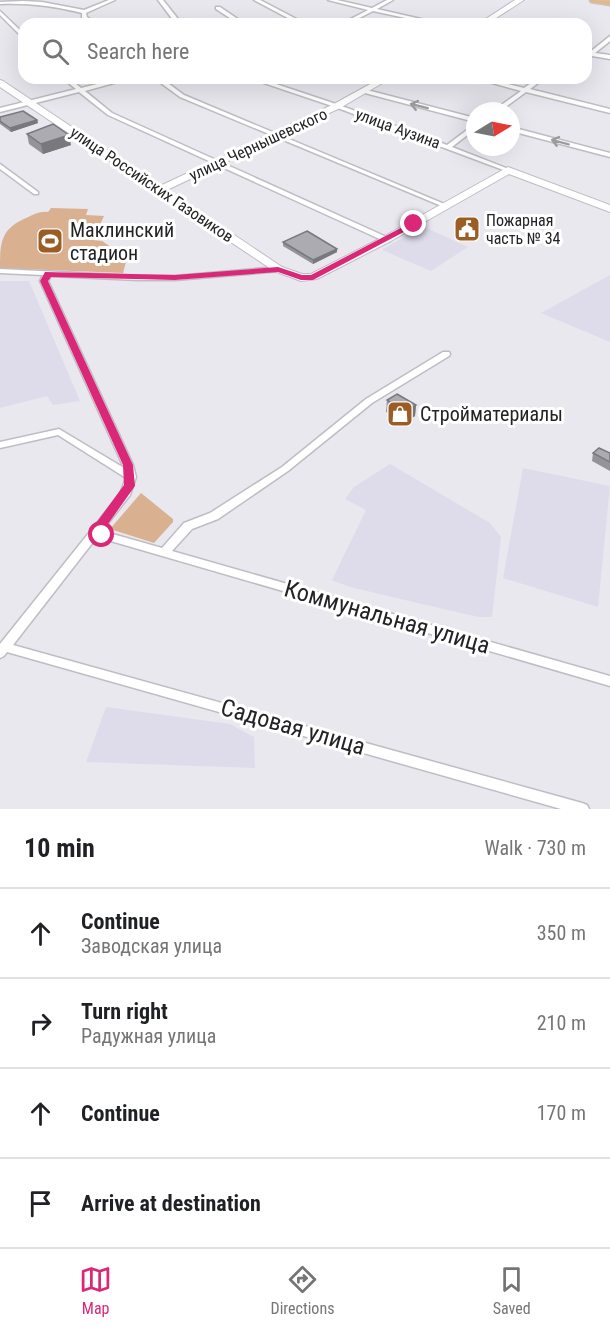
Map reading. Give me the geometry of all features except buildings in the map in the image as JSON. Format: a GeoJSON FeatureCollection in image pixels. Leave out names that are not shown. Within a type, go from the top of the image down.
{"type":"FeatureCollection","features":[{"type":"Feature","properties":{"kind":"main road"},"geometry":{"type":"LineString","coordinates":[[492,18],[520,0]]}},
{"type":"Feature","properties":{"kind":"main road"},"geometry":{"type":"LineString","coordinates":[[594,0],[610,3]]}},
{"type":"Feature","properties":{"kind":"main road","name":"улица Российских Газовиков"},"geometry":{"type":"LineString","coordinates":[[0,83],[278,269],[293,276],[313,277],[387,239]]}},
{"type":"Feature","properties":{"kind":"main road","name":"улица Чернышевского"},"geometry":{"type":"LineString","coordinates":[[159,190],[337,106],[375,84]]}},
{"type":"Feature","properties":{"kind":"main road"},"geometry":{"type":"LineString","coordinates":[[387,239],[508,170]]}},
{"type":"Feature","properties":{"kind":"main road","name":"улица Аузина"},"geometry":{"type":"LineString","coordinates":[[508,170],[610,210]]}},
{"type":"Feature","properties":{"kind":"street"},"geometry":{"type":"LineString","coordinates":[[0,3],[34,0],[84,12],[113,0]]}},
{"type":"Feature","properties":{"kind":"street"},"geometry":{"type":"LineString","coordinates":[[160,0],[174,18]]}},
{"type":"Feature","properties":{"kind":"street"},"geometry":{"type":"LineString","coordinates":[[256,0],[291,18]]}},
{"type":"Feature","properties":{"kind":"street"},"geometry":{"type":"LineString","coordinates":[[330,0],[413,18]]}},
{"type":"Feature","properties":{"kind":"street"},"geometry":{"type":"LineString","coordinates":[[356,18],[391,0]]}},
{"type":"Feature","properties":{"kind":"street"},"geometry":{"type":"LineString","coordinates":[[218,8],[233,18]]}},
{"type":"Feature","properties":{"kind":"street"},"geometry":{"type":"LineString","coordinates":[[0,12],[18,31]]}},
{"type":"Feature","properties":{"kind":"street"},"geometry":{"type":"LineString","coordinates":[[84,12],[85,18]]}},
{"type":"Feature","properties":{"kind":"street"},"geometry":{"type":"LineString","coordinates":[[592,51],[610,38]]}},
{"type":"Feature","properties":{"kind":"street"},"geometry":{"type":"LineString","coordinates":[[592,54],[610,57]]}},
{"type":"Feature","properties":{"kind":"street"},"geometry":{"type":"LineString","coordinates":[[73,84],[110,114],[387,239]]}},
{"type":"Feature","properties":{"kind":"street"},"geometry":{"type":"LineString","coordinates":[[0,110],[102,84]]}},
{"type":"Feature","properties":{"kind":"street"},"geometry":{"type":"LineString","coordinates":[[165,84],[182,96],[446,206]]}},
{"type":"Feature","properties":{"kind":"street","name":"улица Аузина"},"geometry":{"type":"LineString","coordinates":[[270,84],[337,106],[508,170]]}},
{"type":"Feature","properties":{"kind":"street"},"geometry":{"type":"LineString","coordinates":[[501,84],[610,111]]}},
{"type":"Feature","properties":{"kind":"street"},"geometry":{"type":"LineString","coordinates":[[508,102],[534,84]]}},
{"type":"Feature","properties":{"kind":"street"},"geometry":{"type":"LineString","coordinates":[[363,91],[466,118]]}},
{"type":"Feature","properties":{"kind":"street"},"geometry":{"type":"LineString","coordinates":[[520,131],[610,155]]}},
{"type":"Feature","properties":{"kind":"street"},"geometry":{"type":"LineString","coordinates":[[448,147],[466,133]]}},
{"type":"Feature","properties":{"kind":"street"},"geometry":{"type":"LineString","coordinates":[[0,166],[36,192]]}},
{"type":"Feature","properties":{"kind":"street"},"geometry":{"type":"LineString","coordinates":[[0,271],[175,278],[278,269]]}},
{"type":"Feature","properties":{"kind":"street"},"geometry":{"type":"LineString","coordinates":[[2,650],[124,495],[130,477],[128,465],[44,281],[48,274]]}},
{"type":"Feature","properties":{"kind":"street"},"geometry":{"type":"LineString","coordinates":[[165,552],[188,526],[214,516],[285,469],[369,401],[446,354]]}},
{"type":"Feature","properties":{"kind":"street"},"geometry":{"type":"LineString","coordinates":[[0,445],[59,432],[130,477]]}},
{"type":"Feature","properties":{"kind":"street","name":"Коммунальная улица"},"geometry":{"type":"LineString","coordinates":[[95,533],[610,681]]}},
{"type":"Feature","properties":{"kind":"street","name":"Садовая улица"},"geometry":{"type":"LineString","coordinates":[[2,650],[582,809]]}},
{"type":"Feature","properties":{"kind":"shaded area","name":"Маклинский стадион"},"geometry":{"type":"Polygon","coordinates":[[[51,208],[88,209],[86,215],[104,216],[93,240],[102,241],[111,247],[109,261],[126,262],[123,273],[0,268],[2,244],[11,227],[37,214],[48,212],[51,208]]]}},
{"type":"Feature","properties":{"kind":"shaded area"},"geometry":{"type":"Polygon","coordinates":[[[422,226],[468,247],[431,271],[382,250],[422,226]]]}},
{"type":"Feature","properties":{"kind":"shaded area"},"geometry":{"type":"Polygon","coordinates":[[[610,275],[610,342],[541,313],[610,275]]]}},
{"type":"Feature","properties":{"kind":"shaded area"},"geometry":{"type":"Polygon","coordinates":[[[0,281],[29,281],[80,401],[53,405],[47,396],[0,408],[0,281]]]}},
{"type":"Feature","properties":{"kind":"shaded area"},"geometry":{"type":"Polygon","coordinates":[[[390,464],[490,523],[501,537],[492,617],[479,617],[439,608],[350,587],[332,580],[366,510],[345,499],[354,487],[390,464]]]}},
{"type":"Feature","properties":{"kind":"shaded area"},"geometry":{"type":"Polygon","coordinates":[[[523,468],[610,486],[598,607],[503,578],[523,468]]]}},
{"type":"Feature","properties":{"kind":"shaded area"},"geometry":{"type":"Polygon","coordinates":[[[141,493],[173,519],[173,522],[154,543],[110,529],[141,493]]]}},
{"type":"Feature","properties":{"kind":"shaded area"},"geometry":{"type":"Polygon","coordinates":[[[106,707],[230,724],[254,737],[255,768],[86,762],[106,707]]]}},
{"type":"Feature","properties":{"kind":"place","name":"Пожарная часть № 34"},"geometry":{"type":"Point","coordinates":[467,229]}},
{"type":"Feature","properties":{"kind":"place","name":"Маклинский стадион"},"geometry":{"type":"Point","coordinates":[50,241]}},
{"type":"Feature","properties":{"kind":"place","name":"Стройматериалы"},"geometry":{"type":"Point","coordinates":[400,414]}},
{"type":"Feature","properties":{"kind":"route"},"geometry":{"type":"LineString","coordinates":[[102,535],[95,533],[129,486],[128,465],[44,281],[48,274],[175,278],[278,269],[301,278],[313,277],[414,224]]}}]}
